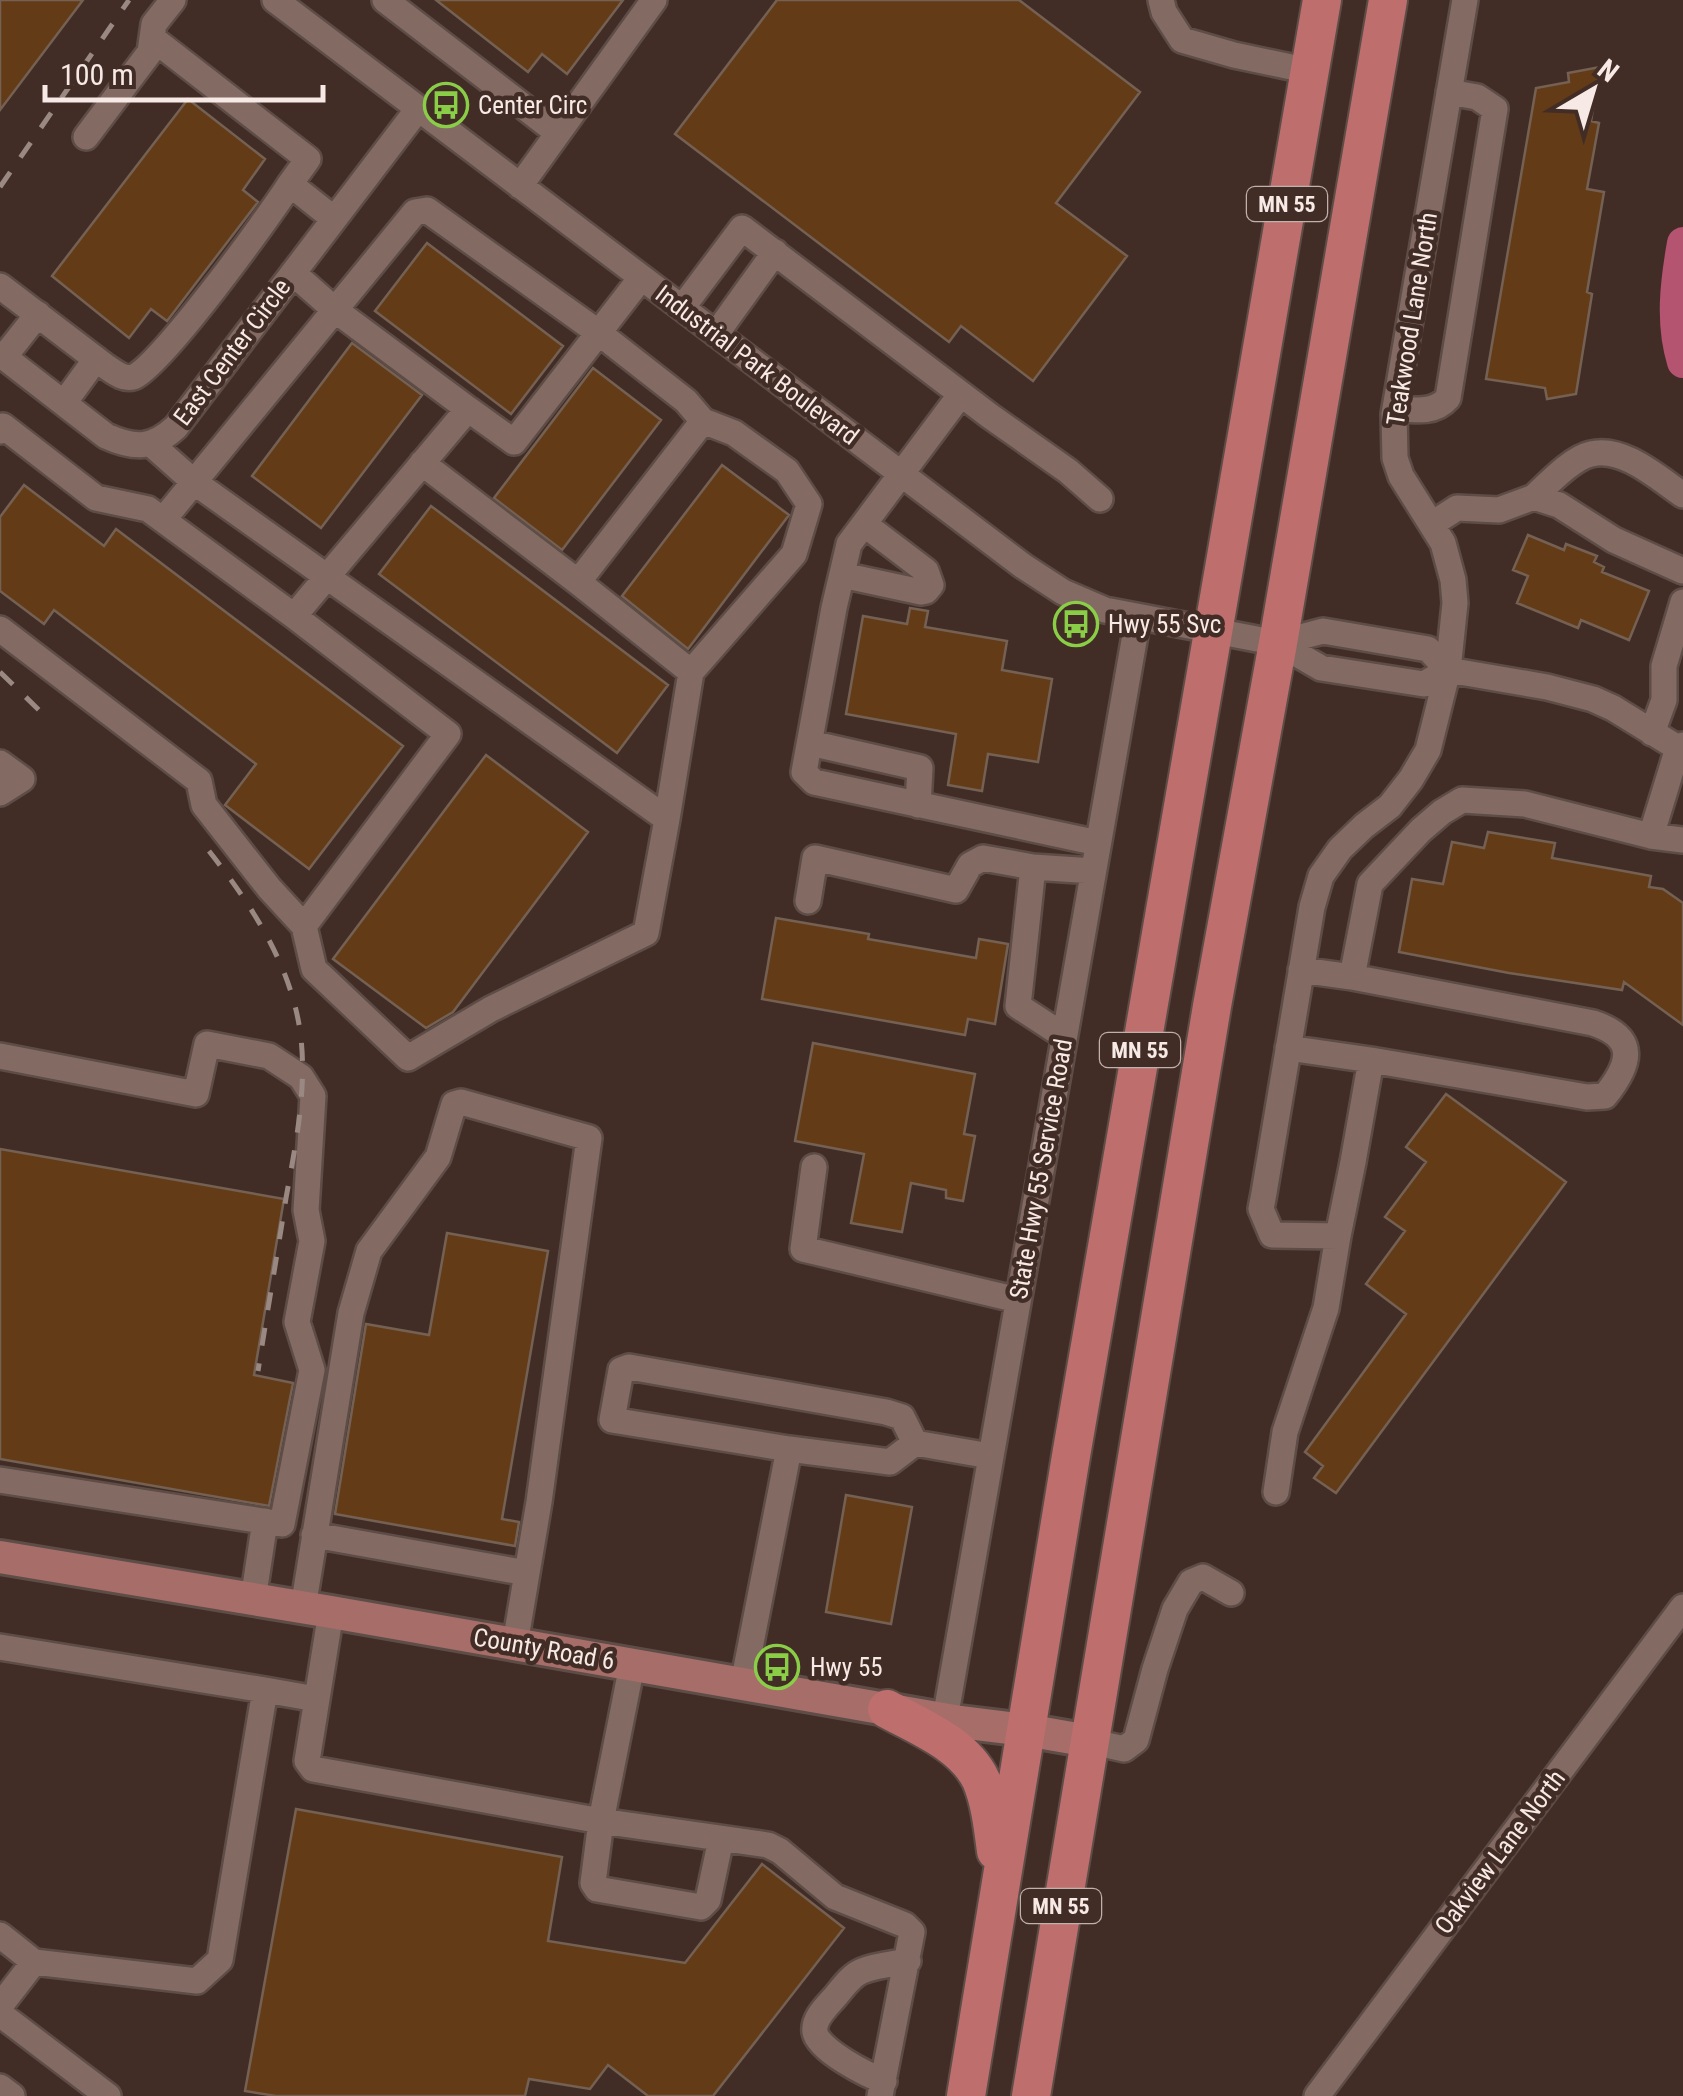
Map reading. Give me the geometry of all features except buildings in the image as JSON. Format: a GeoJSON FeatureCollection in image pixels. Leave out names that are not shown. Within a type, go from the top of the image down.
{"type":"FeatureCollection","features":[{"type":"Feature","properties":{"kind":"highway","name":"MN 55"},"geometry":{"type":"LineString","coordinates":[[966,2096],[1322,0]]}},
{"type":"Feature","properties":{"kind":"highway","name":"MN 55"},"geometry":{"type":"LineString","coordinates":[[1030,2096],[1212,1006],[1388,0]]}},
{"type":"Feature","properties":{"kind":"highway"},"geometry":{"type":"LineString","coordinates":[[887,1709],[954,1747],[970,1762],[982,1781],[992,1821],[1000,1884]]}},
{"type":"Feature","properties":{"kind":"main road","name":"County Road 6"},"geometry":{"type":"LineString","coordinates":[[0,1557],[1088,1741]]}},
{"type":"Feature","properties":{"kind":"street"},"geometry":{"type":"LineString","coordinates":[[86,136],[150,52],[154,24],[172,0]]}},
{"type":"Feature","properties":{"kind":"street","name":"Industrial Park Boulevard"},"geometry":{"type":"LineString","coordinates":[[275,0],[1023,566],[1063,592],[1105,610],[1138,618],[1278,643],[1321,668],[1424,684],[1448,670]]}},
{"type":"Feature","properties":{"kind":"street"},"geometry":{"type":"LineString","coordinates":[[385,0],[558,134]]}},
{"type":"Feature","properties":{"kind":"street"},"geometry":{"type":"LineString","coordinates":[[520,186],[654,0]]}},
{"type":"Feature","properties":{"kind":"street"},"geometry":{"type":"LineString","coordinates":[[1161,0],[1182,40],[1234,56],[1310,71]]}},
{"type":"Feature","properties":{"kind":"street","name":"Teakwood Lane North"},"geometry":{"type":"LineString","coordinates":[[1338,1236],[1272,1235],[1261,1209],[1312,907],[1321,876],[1340,849],[1390,806],[1411,780],[1428,750],[1448,670],[1455,604],[1443,543],[1401,476],[1393,440],[1395,408],[1464,0]]}},
{"type":"Feature","properties":{"kind":"street"},"geometry":{"type":"LineString","coordinates":[[0,286],[96,359],[123,377],[134,377],[181,331],[308,160],[152,38]]}},
{"type":"Feature","properties":{"kind":"street"},"geometry":{"type":"LineString","coordinates":[[1395,408],[1424,410],[1440,406],[1448,398],[1495,109],[1477,97],[1449,92]]}},
{"type":"Feature","properties":{"kind":"street","name":"East Center Circle"},"geometry":{"type":"LineString","coordinates":[[2,355],[106,436],[125,445],[143,446],[162,440],[176,427],[418,109]]}},
{"type":"Feature","properties":{"kind":"street"},"geometry":{"type":"LineString","coordinates":[[290,184],[334,218]]}},
{"type":"Feature","properties":{"kind":"street"},"geometry":{"type":"LineString","coordinates":[[0,629],[199,781],[204,805],[304,926],[314,969],[408,1058],[490,1008],[646,933],[691,672],[794,554],[809,504],[787,471],[734,433],[703,421],[686,401],[598,333],[428,210],[415,212],[163,520]]}},
{"type":"Feature","properties":{"kind":"street"},"geometry":{"type":"LineString","coordinates":[[682,308],[742,228],[1068,471],[1100,499]]}},
{"type":"Feature","properties":{"kind":"street"},"geometry":{"type":"LineString","coordinates":[[716,334],[774,252]]}},
{"type":"Feature","properties":{"kind":"street"},"geometry":{"type":"LineString","coordinates":[[294,272],[335,310],[514,442],[642,278]]}},
{"type":"Feature","properties":{"kind":"street"},"geometry":{"type":"LineString","coordinates":[[2,355],[38,314]]}},
{"type":"Feature","properties":{"kind":"street"},"geometry":{"type":"LineString","coordinates":[[64,403],[96,359]]}},
{"type":"Feature","properties":{"kind":"street"},"geometry":{"type":"LineString","coordinates":[[961,394],[849,544],[804,772],[814,782],[1098,843]]}},
{"type":"Feature","properties":{"kind":"street"},"geometry":{"type":"LineString","coordinates":[[294,616],[468,409]]}},
{"type":"Feature","properties":{"kind":"street"},"geometry":{"type":"LineString","coordinates":[[578,582],[703,421]]}},
{"type":"Feature","properties":{"kind":"street"},"geometry":{"type":"LineString","coordinates":[[0,431],[3,426],[96,498],[148,509],[448,734],[304,926]]}},
{"type":"Feature","properties":{"kind":"street"},"geometry":{"type":"LineString","coordinates":[[150,444],[194,482],[667,819]]}},
{"type":"Feature","properties":{"kind":"street"},"geometry":{"type":"LineString","coordinates":[[1432,524],[1457,508],[1500,510],[1534,497],[1560,472],[1589,454],[1611,454],[1630,460],[1683,494]]}},
{"type":"Feature","properties":{"kind":"street"},"geometry":{"type":"LineString","coordinates":[[422,463],[691,672]]}},
{"type":"Feature","properties":{"kind":"street"},"geometry":{"type":"LineString","coordinates":[[1534,497],[1560,505],[1614,540],[1683,572]]}},
{"type":"Feature","properties":{"kind":"street"},"geometry":{"type":"LineString","coordinates":[[842,575],[921,592],[931,585],[926,571],[864,524]]}},
{"type":"Feature","properties":{"kind":"street"},"geometry":{"type":"LineString","coordinates":[[1652,732],[1664,700],[1664,666],[1683,602]]}},
{"type":"Feature","properties":{"kind":"street","name":"State Hwy 55 Service Road"},"geometry":{"type":"LineString","coordinates":[[945,1719],[1138,618]]}},
{"type":"Feature","properties":{"kind":"street","name":"Industrial Park Boulevard"},"geometry":{"type":"LineString","coordinates":[[1278,643],[1323,632],[1428,649],[1448,670],[1582,696],[1613,708],[1680,747]]}},
{"type":"Feature","properties":{"kind":"street"},"geometry":{"type":"LineString","coordinates":[[810,743],[920,768],[918,805]]}},
{"type":"Feature","properties":{"kind":"street"},"geometry":{"type":"LineString","coordinates":[[1652,836],[1680,747]]}},
{"type":"Feature","properties":{"kind":"street"},"geometry":{"type":"LineString","coordinates":[[0,763],[22,780],[0,793]]}},
{"type":"Feature","properties":{"kind":"street"},"geometry":{"type":"LineString","coordinates":[[1352,977],[1370,884],[1421,830],[1462,800],[1526,804],[1652,836],[1683,840]]}},
{"type":"Feature","properties":{"kind":"street"},"geometry":{"type":"LineString","coordinates":[[808,901],[815,858],[956,890],[970,865],[983,858],[1033,867],[1093,871]]}},
{"type":"Feature","properties":{"kind":"street"},"geometry":{"type":"LineString","coordinates":[[1033,867],[1018,1006],[1064,1036]]}},
{"type":"Feature","properties":{"kind":"street"},"geometry":{"type":"LineString","coordinates":[[1288,1048],[1587,1096],[1605,1096],[1626,1061],[1624,1042],[1610,1028],[1593,1022],[1301,970]]}},
{"type":"Feature","properties":{"kind":"street"},"geometry":{"type":"LineString","coordinates":[[0,1056],[196,1094],[207,1044],[269,1056],[301,1077],[313,1096],[306,1210],[312,1241],[297,1322],[312,1370],[253,1600]]}},
{"type":"Feature","properties":{"kind":"street"},"geometry":{"type":"LineString","coordinates":[[1276,1492],[1285,1432],[1326,1308],[1370,1060]]}},
{"type":"Feature","properties":{"kind":"street"},"geometry":{"type":"LineString","coordinates":[[515,1644],[539,1502],[589,1138],[462,1102],[454,1104],[438,1157],[369,1250],[352,1313],[314,1535],[316,1698],[308,1761],[312,1769],[601,1821],[768,1845],[780,1851],[835,1896],[905,1925],[912,1932],[908,1960],[882,2088],[824,2045],[814,2028],[823,2010],[852,1978],[872,1968],[908,1960]]}},
{"type":"Feature","properties":{"kind":"street"},"geometry":{"type":"LineString","coordinates":[[814,1168],[802,1249],[1018,1300]]}},
{"type":"Feature","properties":{"kind":"street"},"geometry":{"type":"LineString","coordinates":[[915,1443],[902,1417],[886,1412],[629,1367],[621,1370],[612,1420],[789,1450],[890,1462],[915,1443],[990,1456]]}},
{"type":"Feature","properties":{"kind":"street"},"geometry":{"type":"LineString","coordinates":[[743,1684],[789,1450]]}},
{"type":"Feature","properties":{"kind":"street"},"geometry":{"type":"LineString","coordinates":[[0,1480],[274,1523]]}},
{"type":"Feature","properties":{"kind":"street"},"geometry":{"type":"LineString","coordinates":[[314,1535],[527,1573]]}},
{"type":"Feature","properties":{"kind":"street"},"geometry":{"type":"LineString","coordinates":[[1088,1741],[1124,1749],[1136,1740],[1175,1608],[1191,1582],[1203,1577],[1231,1593]]}},
{"type":"Feature","properties":{"kind":"street","name":"Oakview Lane North"},"geometry":{"type":"LineString","coordinates":[[1316,2096],[1683,1607]]}},
{"type":"Feature","properties":{"kind":"street"},"geometry":{"type":"LineString","coordinates":[[0,1646],[316,1698]]}},
{"type":"Feature","properties":{"kind":"street"},"geometry":{"type":"LineString","coordinates":[[632,1664],[601,1821],[593,1884],[596,1889],[701,1906],[708,1900],[721,1839]]}},
{"type":"Feature","properties":{"kind":"street"},"geometry":{"type":"LineString","coordinates":[[0,1934],[34,1962],[196,1980],[220,1960],[265,1690]]}},
{"type":"Feature","properties":{"kind":"street"},"geometry":{"type":"LineString","coordinates":[[34,1962],[3,2020],[108,2096]]}},
{"type":"Feature","properties":{"kind":"street"},"geometry":{"type":"LineString","coordinates":[[0,2087],[12,2096]]}},
{"type":"Feature","properties":{"kind":"waterway"},"geometry":{"type":"LineString","coordinates":[[1683,243],[1676,303],[1683,362]]}},
{"type":"Feature","properties":{"kind":"railway"},"geometry":{"type":"LineString","coordinates":[[0,187],[129,0]]}},
{"type":"Feature","properties":{"kind":"railway"},"geometry":{"type":"LineString","coordinates":[[0,672],[44,715]]}},
{"type":"Feature","properties":{"kind":"railway"},"geometry":{"type":"LineString","coordinates":[[209,851],[272,946],[290,988],[300,1033],[298,1128],[258,1371]]}},
{"type":"Feature","properties":{"kind":"place","name":"Center Circ"},"geometry":{"type":"Point","coordinates":[446,105]}},
{"type":"Feature","properties":{"kind":"place","name":"Hwy 55 Svc"},"geometry":{"type":"Point","coordinates":[1076,624]}},
{"type":"Feature","properties":{"kind":"place","name":"Hwy 55"},"geometry":{"type":"Point","coordinates":[777,1667]}}]}
